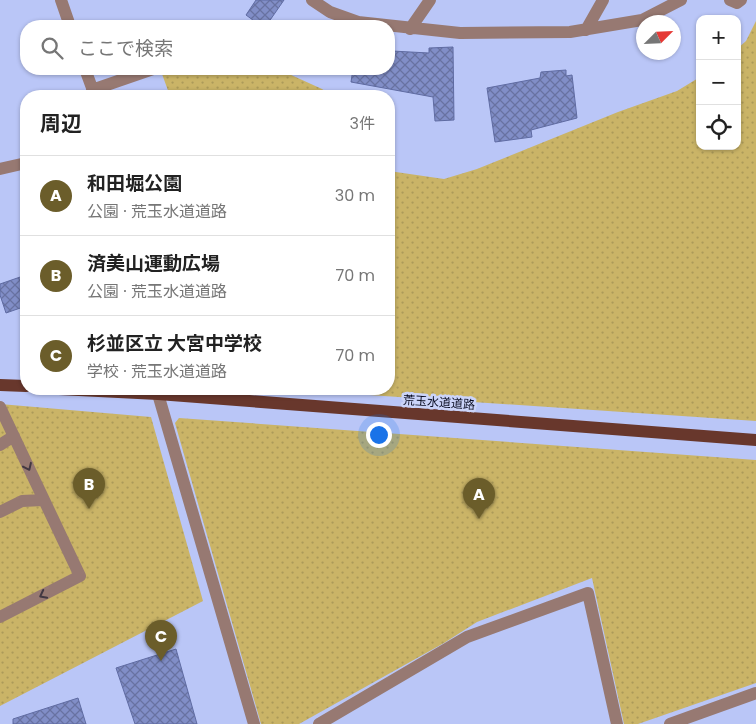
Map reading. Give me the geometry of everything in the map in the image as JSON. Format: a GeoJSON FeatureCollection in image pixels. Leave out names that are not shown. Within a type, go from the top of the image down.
{"type":"FeatureCollection","features":[{"type":"Feature","properties":{"kind":"main road"},"geometry":{"type":"LineString","coordinates":[[0,385],[20,386]]}},
{"type":"Feature","properties":{"kind":"main road","name":"荒玉水道道路"},"geometry":{"type":"LineString","coordinates":[[215,395],[756,440]]}},
{"type":"Feature","properties":{"kind":"street"},"geometry":{"type":"LineString","coordinates":[[61,0],[68,20]]}},
{"type":"Feature","properties":{"kind":"street"},"geometry":{"type":"LineString","coordinates":[[312,0],[330,12],[352,20]]}},
{"type":"Feature","properties":{"kind":"street"},"geometry":{"type":"LineString","coordinates":[[410,29],[430,0]]}},
{"type":"Feature","properties":{"kind":"street"},"geometry":{"type":"LineString","coordinates":[[586,30],[603,0]]}},
{"type":"Feature","properties":{"kind":"street"},"geometry":{"type":"LineString","coordinates":[[395,27],[460,33],[570,32],[642,20],[681,0]]}},
{"type":"Feature","properties":{"kind":"street"},"geometry":{"type":"LineString","coordinates":[[730,0],[737,3],[741,0]]}},
{"type":"Feature","properties":{"kind":"street"},"geometry":{"type":"LineString","coordinates":[[87,75],[93,90]]}},
{"type":"Feature","properties":{"kind":"street"},"geometry":{"type":"LineString","coordinates":[[101,90],[138,75]]}},
{"type":"Feature","properties":{"kind":"street"},"geometry":{"type":"LineString","coordinates":[[0,169],[20,164]]}},
{"type":"Feature","properties":{"kind":"street"},"geometry":{"type":"LineString","coordinates":[[158,395],[254,724]]}},
{"type":"Feature","properties":{"kind":"street"},"geometry":{"type":"LineString","coordinates":[[0,407],[80,576],[0,618]]}},
{"type":"Feature","properties":{"kind":"street"},"geometry":{"type":"LineString","coordinates":[[0,445],[14,436]]}},
{"type":"Feature","properties":{"kind":"street"},"geometry":{"type":"LineString","coordinates":[[0,512],[22,501],[43,500]]}},
{"type":"Feature","properties":{"kind":"street"},"geometry":{"type":"LineString","coordinates":[[320,724],[467,638],[588,593],[617,724]]}},
{"type":"Feature","properties":{"kind":"street"},"geometry":{"type":"LineString","coordinates":[[670,724],[756,692]]}},
{"type":"Feature","properties":{"kind":"shaded area"},"geometry":{"type":"Polygon","coordinates":[[[756,21],[756,421],[369,395],[395,395],[395,172],[444,179],[477,169],[618,112],[677,91],[696,79],[696,150],[741,150],[741,45],[746,41],[756,21]]]}},
{"type":"Feature","properties":{"kind":"shaded area"},"geometry":{"type":"Polygon","coordinates":[[[162,75],[291,75],[323,90],[168,90],[162,75]]]}},
{"type":"Feature","properties":{"kind":"shaded area"},"geometry":{"type":"Polygon","coordinates":[[[0,404],[151,417],[203,601],[0,706],[0,404]]]}},
{"type":"Feature","properties":{"kind":"shaded area"},"geometry":{"type":"Polygon","coordinates":[[[179,418],[756,460],[756,683],[638,724],[624,724],[592,578],[477,622],[444,643],[299,724],[261,724],[175,423],[179,418]]]}},
{"type":"Feature","properties":{"kind":"building"},"geometry":{"type":"Polygon","coordinates":[[[256,0],[284,0],[270,20],[253,20],[246,15],[256,0]]]}},
{"type":"Feature","properties":{"kind":"building"},"geometry":{"type":"Polygon","coordinates":[[[453,47],[454,120],[435,121],[433,97],[351,82],[352,75],[395,75],[395,51],[429,53],[429,48],[453,47]]]}},
{"type":"Feature","properties":{"kind":"building"},"geometry":{"type":"Polygon","coordinates":[[[566,70],[566,76],[572,75],[577,118],[531,130],[532,137],[495,142],[487,88],[540,78],[541,72],[566,70]]]}},
{"type":"Feature","properties":{"kind":"building"},"geometry":{"type":"Polygon","coordinates":[[[20,277],[20,308],[6,313],[0,295],[0,284],[20,277]]]}},
{"type":"Feature","properties":{"kind":"building"},"geometry":{"type":"Polygon","coordinates":[[[176,649],[197,724],[135,724],[116,668],[176,649]]]}},
{"type":"Feature","properties":{"kind":"building"},"geometry":{"type":"Polygon","coordinates":[[[78,698],[86,724],[13,724],[13,719],[78,698]]]}},
{"type":"Feature","properties":{"kind":"place","name":"済美山運動広場"},"geometry":{"type":"Point","coordinates":[89,509]}},
{"type":"Feature","properties":{"kind":"place","name":"和田堀公園"},"geometry":{"type":"Point","coordinates":[479,519]}},
{"type":"Feature","properties":{"kind":"place","name":"杉並区立 大宮中学校"},"geometry":{"type":"Point","coordinates":[161,661]}}]}
